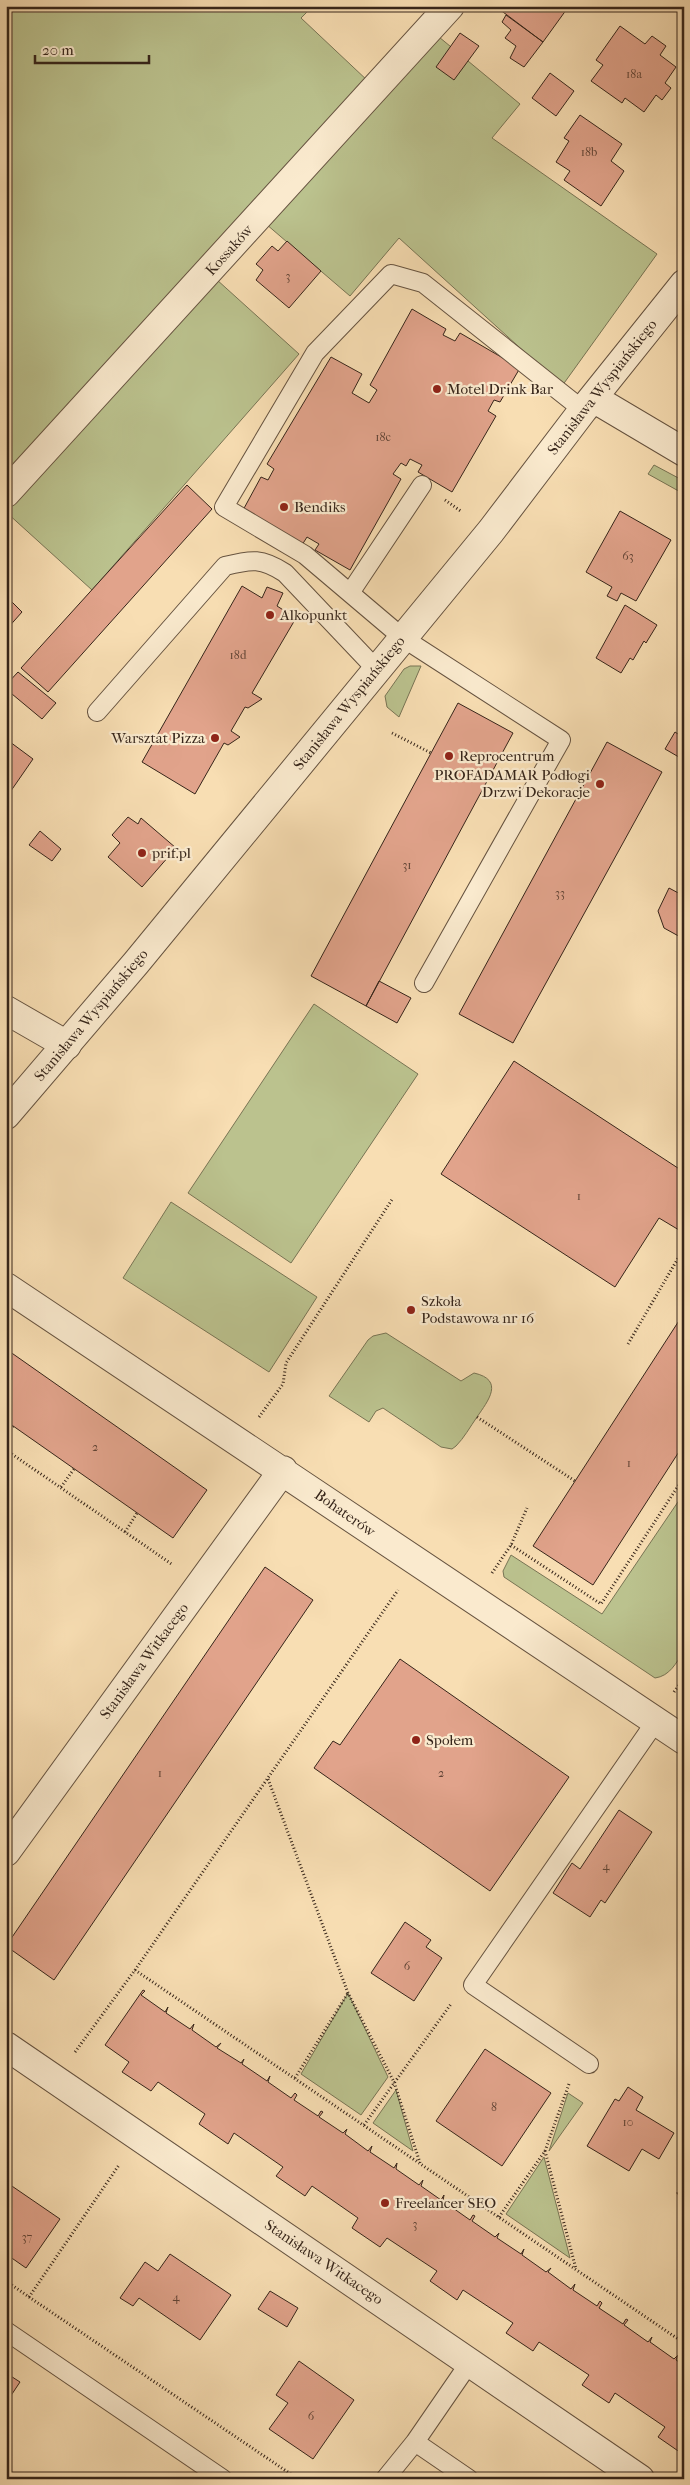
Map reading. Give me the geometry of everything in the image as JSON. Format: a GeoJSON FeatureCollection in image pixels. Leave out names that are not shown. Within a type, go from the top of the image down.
{"type":"FeatureCollection","features":[{"type":"Feature","properties":{"kind":"street","name":"Kossaków"},"geometry":{"type":"LineString","coordinates":[[6,493],[450,6]]}},
{"type":"Feature","properties":{"kind":"street","name":"Stanisława Wyspiańskiego"},"geometry":{"type":"LineString","coordinates":[[6,1115],[491,531],[588,404],[684,284]]}},
{"type":"Feature","properties":{"kind":"street"},"geometry":{"type":"LineString","coordinates":[[588,404],[684,452]]}},
{"type":"Feature","properties":{"kind":"street"},"geometry":{"type":"LineString","coordinates":[[6,1010],[66,1045]]}},
{"type":"Feature","properties":{"kind":"street","name":"Bohaterów"},"geometry":{"type":"LineString","coordinates":[[6,1287],[283,1470],[416,1563],[684,1740]]}},
{"type":"Feature","properties":{"kind":"street","name":"Stanisława Witkacego"},"geometry":{"type":"LineString","coordinates":[[6,1852],[283,1470]]}},
{"type":"Feature","properties":{"kind":"street","name":"Stanisława Witkacego"},"geometry":{"type":"LineString","coordinates":[[6,2046],[56,2078],[640,2479]]}},
{"type":"Feature","properties":{"kind":"lane"},"geometry":{"type":"LineString","coordinates":[[424,984],[561,740],[403,638],[305,554],[224,507],[315,353],[391,274],[423,283],[588,404]]}},
{"type":"Feature","properties":{"kind":"lane"},"geometry":{"type":"LineString","coordinates":[[350,593],[422,485]]}},
{"type":"Feature","properties":{"kind":"lane"},"geometry":{"type":"LineString","coordinates":[[97,712],[225,566],[244,561],[268,562],[285,573],[377,670]]}},
{"type":"Feature","properties":{"kind":"lane"},"geometry":{"type":"LineString","coordinates":[[584,2060],[473,1985],[656,1721]]}},
{"type":"Feature","properties":{"kind":"lane"},"geometry":{"type":"LineString","coordinates":[[6,2331],[223,2479]]}},
{"type":"Feature","properties":{"kind":"lane"},"geometry":{"type":"LineString","coordinates":[[385,2479],[415,2442],[470,2362]]}},
{"type":"Feature","properties":{"kind":"lane"},"geometry":{"type":"LineString","coordinates":[[415,2442],[468,2479]]}},
{"type":"Feature","properties":{"kind":"path"},"geometry":{"type":"LineString","coordinates":[[392,733],[431,753]]}},
{"type":"Feature","properties":{"kind":"path"},"geometry":{"type":"LineString","coordinates":[[257,1420],[283,1384],[286,1364],[393,1198]]}},
{"type":"Feature","properties":{"kind":"path"},"geometry":{"type":"LineString","coordinates":[[628,1344],[684,1248]]}},
{"type":"Feature","properties":{"kind":"path"},"geometry":{"type":"LineString","coordinates":[[477,1417],[575,1481]]}},
{"type":"Feature","properties":{"kind":"path"},"geometry":{"type":"LineString","coordinates":[[6,1434],[13,1426]]}},
{"type":"Feature","properties":{"kind":"path"},"geometry":{"type":"LineString","coordinates":[[6,1450],[200,1583]]}},
{"type":"Feature","properties":{"kind":"path"},"geometry":{"type":"LineString","coordinates":[[62,1487],[74,1469]]}},
{"type":"Feature","properties":{"kind":"path"},"geometry":{"type":"LineString","coordinates":[[511,1545],[601,1604],[684,1477]]}},
{"type":"Feature","properties":{"kind":"path"},"geometry":{"type":"LineString","coordinates":[[490,1576],[511,1545],[527,1508]]}},
{"type":"Feature","properties":{"kind":"path"},"geometry":{"type":"LineString","coordinates":[[125,1532],[137,1513]]}},
{"type":"Feature","properties":{"kind":"path"},"geometry":{"type":"LineString","coordinates":[[56,2078],[135,1970],[416,1563]]}},
{"type":"Feature","properties":{"kind":"path"},"geometry":{"type":"LineString","coordinates":[[671,1697],[684,1678]]}},
{"type":"Feature","properties":{"kind":"path"},"geometry":{"type":"LineString","coordinates":[[267,1779],[348,1993],[394,2082],[420,2164]]}},
{"type":"Feature","properties":{"kind":"path"},"geometry":{"type":"LineString","coordinates":[[135,1970],[684,2342]]}},
{"type":"Feature","properties":{"kind":"path"},"geometry":{"type":"LineString","coordinates":[[364,2125],[447,2008],[473,1985]]}},
{"type":"Feature","properties":{"kind":"path"},"geometry":{"type":"LineString","coordinates":[[294,2078],[348,1993]]}},
{"type":"Feature","properties":{"kind":"path"},"geometry":{"type":"LineString","coordinates":[[499,2217],[545,2151],[584,2060]]}},
{"type":"Feature","properties":{"kind":"path"},"geometry":{"type":"LineString","coordinates":[[29,2297],[139,2135]]}},
{"type":"Feature","properties":{"kind":"path"},"geometry":{"type":"LineString","coordinates":[[545,2151],[576,2270]]}},
{"type":"Feature","properties":{"kind":"path"},"geometry":{"type":"LineString","coordinates":[[684,2184],[678,2193],[684,2196]]}},
{"type":"Feature","properties":{"kind":"path"},"geometry":{"type":"LineString","coordinates":[[6,2281],[298,2479]]}},
{"type":"Feature","properties":{"kind":"green space"},"geometry":{"type":"Polygon","coordinates":[[[18,6],[307,6],[310,9],[301,18],[369,82],[6,482],[6,18],[18,6]]]}},
{"type":"Feature","properties":{"kind":"green space"},"geometry":{"type":"Polygon","coordinates":[[[439,37],[520,104],[492,138],[657,254],[562,386],[399,238],[350,296],[266,224],[439,37]]]}},
{"type":"Feature","properties":{"kind":"green space"},"geometry":{"type":"Polygon","coordinates":[[[216,279],[299,354],[92,590],[6,512],[216,279]]]}},
{"type":"Feature","properties":{"kind":"green space"},"geometry":{"type":"Polygon","coordinates":[[[654,465],[684,481],[684,494],[648,474],[654,465]]]}},
{"type":"Feature","properties":{"kind":"green space"},"geometry":{"type":"Polygon","coordinates":[[[410,666],[421,666],[399,717],[387,707],[385,696],[404,669],[410,666]]]}},
{"type":"Feature","properties":{"kind":"green space"},"geometry":{"type":"Polygon","coordinates":[[[314,1004],[418,1074],[291,1263],[188,1193],[314,1004]]]}},
{"type":"Feature","properties":{"kind":"green space"},"geometry":{"type":"Polygon","coordinates":[[[171,1202],[317,1297],[269,1372],[123,1278],[171,1202]]]}},
{"type":"Feature","properties":{"kind":"green space"},"geometry":{"type":"Polygon","coordinates":[[[386,1333],[461,1381],[474,1373],[483,1376],[489,1381],[491,1392],[486,1404],[464,1436],[452,1449],[441,1447],[383,1408],[376,1411],[369,1422],[329,1396],[368,1340],[373,1336],[386,1333]]]}},
{"type":"Feature","properties":{"kind":"green space"},"geometry":{"type":"Polygon","coordinates":[[[684,1493],[684,1651],[665,1675],[655,1678],[504,1577],[503,1571],[511,1555],[602,1614],[684,1493]]]}},
{"type":"Feature","properties":{"kind":"green space"},"geometry":{"type":"Polygon","coordinates":[[[348,1993],[388,2077],[361,2115],[301,2074],[348,1993]]]}},
{"type":"Feature","properties":{"kind":"green space"},"geometry":{"type":"Polygon","coordinates":[[[396,2090],[413,2151],[373,2123],[396,2090]]]}},
{"type":"Feature","properties":{"kind":"green space"},"geometry":{"type":"Polygon","coordinates":[[[568,2093],[583,2103],[549,2151],[568,2093]]]}},
{"type":"Feature","properties":{"kind":"green space"},"geometry":{"type":"Polygon","coordinates":[[[544,2157],[570,2258],[506,2214],[544,2157]]]}},
{"type":"Feature","properties":{"kind":"building"},"geometry":{"type":"Polygon","coordinates":[[[495,6],[569,6],[543,42],[495,6]]]}},
{"type":"Feature","properties":{"kind":"building"},"geometry":{"type":"Polygon","coordinates":[[[506,15],[543,42],[524,67],[510,58],[516,46],[505,38],[511,30],[502,22],[506,15]]]}},
{"type":"Feature","properties":{"kind":"building"},"geometry":{"type":"Polygon","coordinates":[[[620,26],[645,44],[652,36],[666,46],[660,55],[676,67],[665,83],[671,88],[662,100],[656,95],[644,112],[625,98],[622,103],[591,81],[603,65],[596,60],[620,26]]]}},
{"type":"Feature","properties":{"kind":"building"},"geometry":{"type":"Polygon","coordinates":[[[460,33],[479,46],[454,80],[436,67],[460,33]]]}},
{"type":"Feature","properties":{"kind":"building"},"geometry":{"type":"Polygon","coordinates":[[[550,73],[574,91],[556,116],[532,98],[550,73]]]}},
{"type":"Feature","properties":{"kind":"building"},"geometry":{"type":"Polygon","coordinates":[[[580,115],[622,144],[611,161],[624,171],[601,206],[564,180],[570,171],[556,162],[569,141],[564,138],[580,115]]]}},
{"type":"Feature","properties":{"kind":"building"},"geometry":{"type":"Polygon","coordinates":[[[287,241],[321,271],[289,308],[256,280],[263,270],[256,264],[272,246],[278,251],[287,241]]]}},
{"type":"Feature","properties":{"kind":"building"},"geometry":{"type":"Polygon","coordinates":[[[412,309],[446,329],[443,335],[455,341],[460,333],[520,368],[500,402],[494,400],[488,411],[496,416],[452,492],[418,472],[422,465],[410,459],[406,466],[401,463],[393,474],[401,479],[350,570],[315,550],[319,544],[307,537],[302,545],[242,512],[261,477],[268,480],[274,469],[267,464],[331,357],[362,374],[352,393],[369,403],[377,390],[370,385],[412,309]]]}},
{"type":"Feature","properties":{"kind":"building"},"geometry":{"type":"Polygon","coordinates":[[[187,485],[212,509],[48,692],[21,668],[187,485]]]}},
{"type":"Feature","properties":{"kind":"building"},"geometry":{"type":"Polygon","coordinates":[[[620,511],[671,540],[636,601],[621,593],[617,601],[607,596],[612,587],[586,572],[620,511]]]}},
{"type":"Feature","properties":{"kind":"building"},"geometry":{"type":"Polygon","coordinates":[[[242,586],[262,598],[267,587],[283,593],[277,606],[296,618],[252,693],[262,699],[248,708],[245,707],[231,731],[240,737],[228,745],[224,743],[195,794],[142,762],[242,586]]]}},
{"type":"Feature","properties":{"kind":"building"},"geometry":{"type":"Polygon","coordinates":[[[6,596],[22,612],[6,630],[6,596]]]}},
{"type":"Feature","properties":{"kind":"building"},"geometry":{"type":"Polygon","coordinates":[[[625,605],[657,625],[646,643],[644,641],[633,660],[630,658],[621,673],[596,658],[625,605]]]}},
{"type":"Feature","properties":{"kind":"building"},"geometry":{"type":"Polygon","coordinates":[[[18,672],[56,703],[42,719],[6,689],[6,685],[18,672]]]}},
{"type":"Feature","properties":{"kind":"building"},"geometry":{"type":"Polygon","coordinates":[[[458,703],[513,733],[366,1006],[311,976],[458,703]]]}},
{"type":"Feature","properties":{"kind":"building"},"geometry":{"type":"Polygon","coordinates":[[[675,732],[684,738],[684,760],[665,749],[675,732]]]}},
{"type":"Feature","properties":{"kind":"building"},"geometry":{"type":"Polygon","coordinates":[[[6,739],[33,759],[6,798],[6,739]]]}},
{"type":"Feature","properties":{"kind":"building"},"geometry":{"type":"Polygon","coordinates":[[[607,742],[662,772],[513,1043],[459,1014],[607,742]]]}},
{"type":"Feature","properties":{"kind":"building","name":"prif.pl"},"geometry":{"type":"Polygon","coordinates":[[[128,817],[138,824],[141,818],[176,848],[142,887],[108,857],[120,843],[112,835],[128,817]]]}},
{"type":"Feature","properties":{"kind":"building"},"geometry":{"type":"Polygon","coordinates":[[[40,831],[61,849],[52,861],[29,845],[40,831]]]}},
{"type":"Feature","properties":{"kind":"building"},"geometry":{"type":"Polygon","coordinates":[[[669,888],[684,896],[684,939],[664,928],[658,911],[669,888]]]}},
{"type":"Feature","properties":{"kind":"building"},"geometry":{"type":"Polygon","coordinates":[[[379,981],[411,998],[397,1023],[366,1006],[379,981]]]}},
{"type":"Feature","properties":{"kind":"building"},"geometry":{"type":"Polygon","coordinates":[[[514,1061],[684,1172],[684,1233],[659,1218],[615,1287],[441,1174],[514,1061]]]}},
{"type":"Feature","properties":{"kind":"building"},"geometry":{"type":"Polygon","coordinates":[[[684,1313],[684,1444],[593,1585],[533,1546],[684,1313]]]}},
{"type":"Feature","properties":{"kind":"building"},"geometry":{"type":"Polygon","coordinates":[[[6,1349],[207,1490],[173,1538],[6,1421],[6,1349]]]}},
{"type":"Feature","properties":{"kind":"building"},"geometry":{"type":"Polygon","coordinates":[[[265,1567],[313,1600],[54,1980],[6,1946],[265,1567]]]}},
{"type":"Feature","properties":{"kind":"building"},"geometry":{"type":"Polygon","coordinates":[[[400,1659],[569,1777],[490,1891],[314,1768],[333,1741],[340,1745],[400,1659]]]}},
{"type":"Feature","properties":{"kind":"building"},"geometry":{"type":"Polygon","coordinates":[[[619,1810],[652,1832],[605,1903],[601,1900],[590,1917],[553,1893],[572,1863],[580,1869],[619,1810]]]}},
{"type":"Feature","properties":{"kind":"building"},"geometry":{"type":"Polygon","coordinates":[[[405,1922],[431,1940],[426,1947],[442,1958],[414,2001],[371,1973],[405,1922]]]}},
{"type":"Feature","properties":{"kind":"building"},"geometry":{"type":"Polygon","coordinates":[[[143,1990],[145,1991],[141,1995],[165,2012],[168,2007],[166,2013],[190,2029],[194,2024],[192,2030],[216,2047],[221,2043],[217,2048],[241,2063],[244,2059],[242,2064],[267,2081],[270,2076],[268,2082],[291,2098],[295,2093],[297,2095],[294,2100],[318,2116],[321,2111],[323,2112],[319,2117],[343,2133],[347,2129],[345,2134],[368,2151],[372,2146],[370,2152],[394,2168],[397,2163],[396,2169],[419,2185],[423,2180],[421,2186],[441,2200],[444,2195],[443,2201],[470,2220],[473,2215],[475,2216],[472,2221],[495,2237],[499,2233],[497,2238],[521,2254],[524,2249],[522,2255],[546,2272],[551,2268],[548,2272],[571,2289],[575,2284],[573,2290],[597,2306],[600,2301],[602,2303],[599,2308],[623,2324],[626,2319],[628,2320],[624,2325],[648,2342],[652,2337],[650,2342],[674,2359],[678,2355],[676,2360],[684,2365],[684,2455],[658,2437],[665,2427],[615,2393],[609,2403],[582,2385],[589,2375],[539,2342],[533,2351],[506,2333],[513,2323],[463,2290],[457,2300],[430,2281],[437,2271],[387,2238],[380,2247],[352,2228],[358,2218],[312,2186],[305,2196],[276,2176],[283,2167],[234,2133],[228,2144],[199,2124],[205,2114],[158,2082],[151,2091],[122,2072],[129,2062],[105,2045],[143,1990]]]}},
{"type":"Feature","properties":{"kind":"building"},"geometry":{"type":"Polygon","coordinates":[[[485,2049],[551,2093],[502,2166],[436,2121],[485,2049]]]}},
{"type":"Feature","properties":{"kind":"building"},"geometry":{"type":"Polygon","coordinates":[[[628,2087],[643,2097],[636,2110],[674,2133],[659,2159],[642,2149],[629,2171],[587,2146],[615,2099],[619,2101],[628,2087]]]}},
{"type":"Feature","properties":{"kind":"building"},"geometry":{"type":"Polygon","coordinates":[[[6,2182],[60,2219],[26,2268],[6,2254],[6,2182]]]}},
{"type":"Feature","properties":{"kind":"building"},"geometry":{"type":"Polygon","coordinates":[[[170,2254],[231,2295],[200,2340],[139,2298],[133,2306],[120,2298],[145,2262],[158,2271],[170,2254]]]}},
{"type":"Feature","properties":{"kind":"building"},"geometry":{"type":"Polygon","coordinates":[[[270,2291],[298,2308],[287,2327],[258,2309],[270,2291]]]}},
{"type":"Feature","properties":{"kind":"building"},"geometry":{"type":"Polygon","coordinates":[[[299,2361],[354,2400],[313,2459],[269,2429],[288,2403],[276,2395],[299,2361]]]}},
{"type":"Feature","properties":{"kind":"building"},"geometry":{"type":"Polygon","coordinates":[[[6,2373],[20,2382],[6,2403],[6,2373]]]}},
{"type":"Feature","properties":{"kind":"place","name":"Motel Drink Bar"},"geometry":{"type":"Point","coordinates":[437,389]}},
{"type":"Feature","properties":{"kind":"place","name":"Bendiks"},"geometry":{"type":"Point","coordinates":[284,507]}},
{"type":"Feature","properties":{"kind":"place","name":"Alkopunkt"},"geometry":{"type":"Point","coordinates":[270,615]}},
{"type":"Feature","properties":{"kind":"place","name":"Warsztat Pizza"},"geometry":{"type":"Point","coordinates":[215,738]}},
{"type":"Feature","properties":{"kind":"place","name":"Reprocentrum"},"geometry":{"type":"Point","coordinates":[449,756]}},
{"type":"Feature","properties":{"kind":"place","name":"PROFADAMAR Podłogi Drzwi Dekoracje"},"geometry":{"type":"Point","coordinates":[600,784]}},
{"type":"Feature","properties":{"kind":"place","name":"prif.pl"},"geometry":{"type":"Point","coordinates":[142,853]}},
{"type":"Feature","properties":{"kind":"place","name":"Szkoła Podstawowa nr 16"},"geometry":{"type":"Point","coordinates":[411,1310]}},
{"type":"Feature","properties":{"kind":"place","name":"Społem"},"geometry":{"type":"Point","coordinates":[416,1740]}},
{"type":"Feature","properties":{"kind":"place","name":"Freelancer SEO"},"geometry":{"type":"Point","coordinates":[385,2203]}}]}
